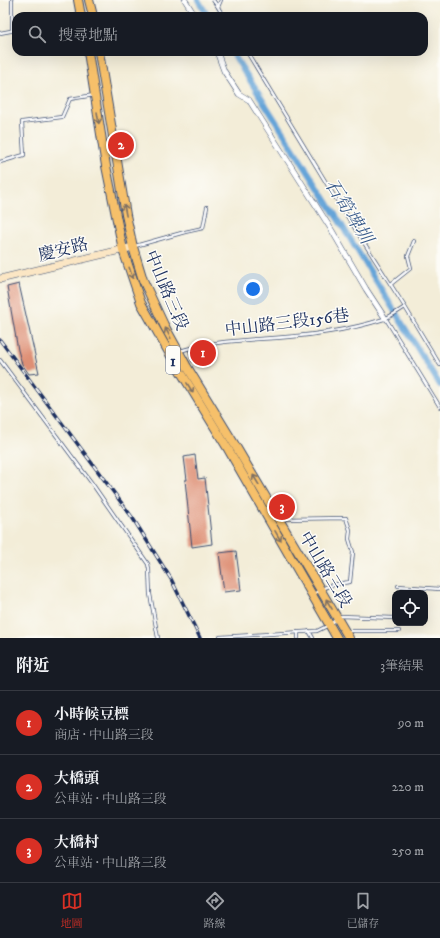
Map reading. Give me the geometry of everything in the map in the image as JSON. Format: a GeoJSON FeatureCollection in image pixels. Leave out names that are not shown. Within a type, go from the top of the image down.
{"type":"FeatureCollection","features":[{"type":"Feature","properties":{"kind":"main road"},"geometry":{"type":"LineString","coordinates":[[78,0],[80,12]]}},
{"type":"Feature","properties":{"kind":"main road"},"geometry":{"type":"LineString","coordinates":[[89,0],[92,12]]}},
{"type":"Feature","properties":{"kind":"main road","name":"中山路三段"},"geometry":{"type":"LineString","coordinates":[[89,56],[106,166],[123,250],[141,303],[278,519],[347,634]]}},
{"type":"Feature","properties":{"kind":"main road","name":"中山路三段"},"geometry":{"type":"LineString","coordinates":[[100,56],[117,163],[133,247],[143,280],[164,326],[174,354],[336,638]]}},
{"type":"Feature","properties":{"kind":"street"},"geometry":{"type":"LineString","coordinates":[[185,0],[192,12]]}},
{"type":"Feature","properties":{"kind":"street"},"geometry":{"type":"LineString","coordinates":[[218,56],[224,71],[239,94],[249,100],[331,229],[366,289],[385,318]]}},
{"type":"Feature","properties":{"kind":"street","name":"慶安路"},"geometry":{"type":"LineString","coordinates":[[0,279],[133,247]]}},
{"type":"Feature","properties":{"kind":"lane"},"geometry":{"type":"LineString","coordinates":[[0,33],[12,30],[12,0]]}},
{"type":"Feature","properties":{"kind":"lane"},"geometry":{"type":"LineString","coordinates":[[213,0],[221,12]]}},
{"type":"Feature","properties":{"kind":"lane"},"geometry":{"type":"LineString","coordinates":[[218,7],[221,0]]}},
{"type":"Feature","properties":{"kind":"lane"},"geometry":{"type":"LineString","coordinates":[[249,56],[333,194],[391,284],[440,365]]}},
{"type":"Feature","properties":{"kind":"lane"},"geometry":{"type":"LineString","coordinates":[[0,162],[24,155],[22,122],[62,117],[70,98],[94,94]]}},
{"type":"Feature","properties":{"kind":"lane"},"geometry":{"type":"LineString","coordinates":[[133,247],[203,228],[207,208]]}},
{"type":"Feature","properties":{"kind":"lane"},"geometry":{"type":"LineString","coordinates":[[391,284],[411,268],[408,256],[414,241]]}},
{"type":"Feature","properties":{"kind":"lane","name":"中山路三段156巷"},"geometry":{"type":"LineString","coordinates":[[174,354],[193,347],[228,341],[335,332],[385,318],[405,307]]}},
{"type":"Feature","properties":{"kind":"lane"},"geometry":{"type":"LineString","coordinates":[[385,318],[440,407]]}},
{"type":"Feature","properties":{"kind":"lane"},"geometry":{"type":"LineString","coordinates":[[0,360],[91,482],[148,564],[150,594],[158,638]]}},
{"type":"Feature","properties":{"kind":"lane"},"geometry":{"type":"LineString","coordinates":[[278,519],[346,518],[350,530],[349,540],[353,552],[350,582],[331,585],[320,589],[312,596]]}},
{"type":"Feature","properties":{"kind":"lane"},"geometry":{"type":"LineString","coordinates":[[398,586],[440,589]]}},
{"type":"Feature","properties":{"kind":"lane"},"geometry":{"type":"LineString","coordinates":[[220,636],[229,637],[317,631],[329,626],[342,616],[392,618]]}},
{"type":"Feature","properties":{"kind":"lane"},"geometry":{"type":"LineString","coordinates":[[309,631],[313,638]]}},
{"type":"Feature","properties":{"kind":"lane"},"geometry":{"type":"LineString","coordinates":[[347,634],[399,631]]}},
{"type":"Feature","properties":{"kind":"lane"},"geometry":{"type":"LineString","coordinates":[[298,632],[298,638]]}},
{"type":"Feature","properties":{"kind":"building"},"geometry":{"type":"Polygon","coordinates":[[[19,284],[39,373],[29,374],[22,364],[18,350],[7,287],[19,284]]]}},
{"type":"Feature","properties":{"kind":"building"},"geometry":{"type":"Polygon","coordinates":[[[215,347],[216,358],[192,362],[189,351],[215,347]]]}},
{"type":"Feature","properties":{"kind":"building"},"geometry":{"type":"Polygon","coordinates":[[[195,455],[198,479],[205,478],[212,544],[192,547],[184,457],[195,455]]]}},
{"type":"Feature","properties":{"kind":"building"},"geometry":{"type":"Polygon","coordinates":[[[236,551],[241,590],[224,592],[219,553],[236,551]]]}},
{"type":"Feature","properties":{"kind":"waterway","name":"石筍埤圳"},"geometry":{"type":"LineString","coordinates":[[198,0],[206,12]]}},
{"type":"Feature","properties":{"kind":"waterway","name":"石筍埤圳"},"geometry":{"type":"LineString","coordinates":[[235,56],[338,219],[440,385]]}},
{"type":"Feature","properties":{"kind":"railway"},"geometry":{"type":"LineString","coordinates":[[0,340],[132,517],[171,579],[200,638]]}},
{"type":"Feature","properties":{"kind":"place","name":"大橋頭"},"geometry":{"type":"Point","coordinates":[121,145]}},
{"type":"Feature","properties":{"kind":"place","name":"小時候豆標"},"geometry":{"type":"Point","coordinates":[203,353]}},
{"type":"Feature","properties":{"kind":"place","name":"大橋村"},"geometry":{"type":"Point","coordinates":[282,507]}}]}
